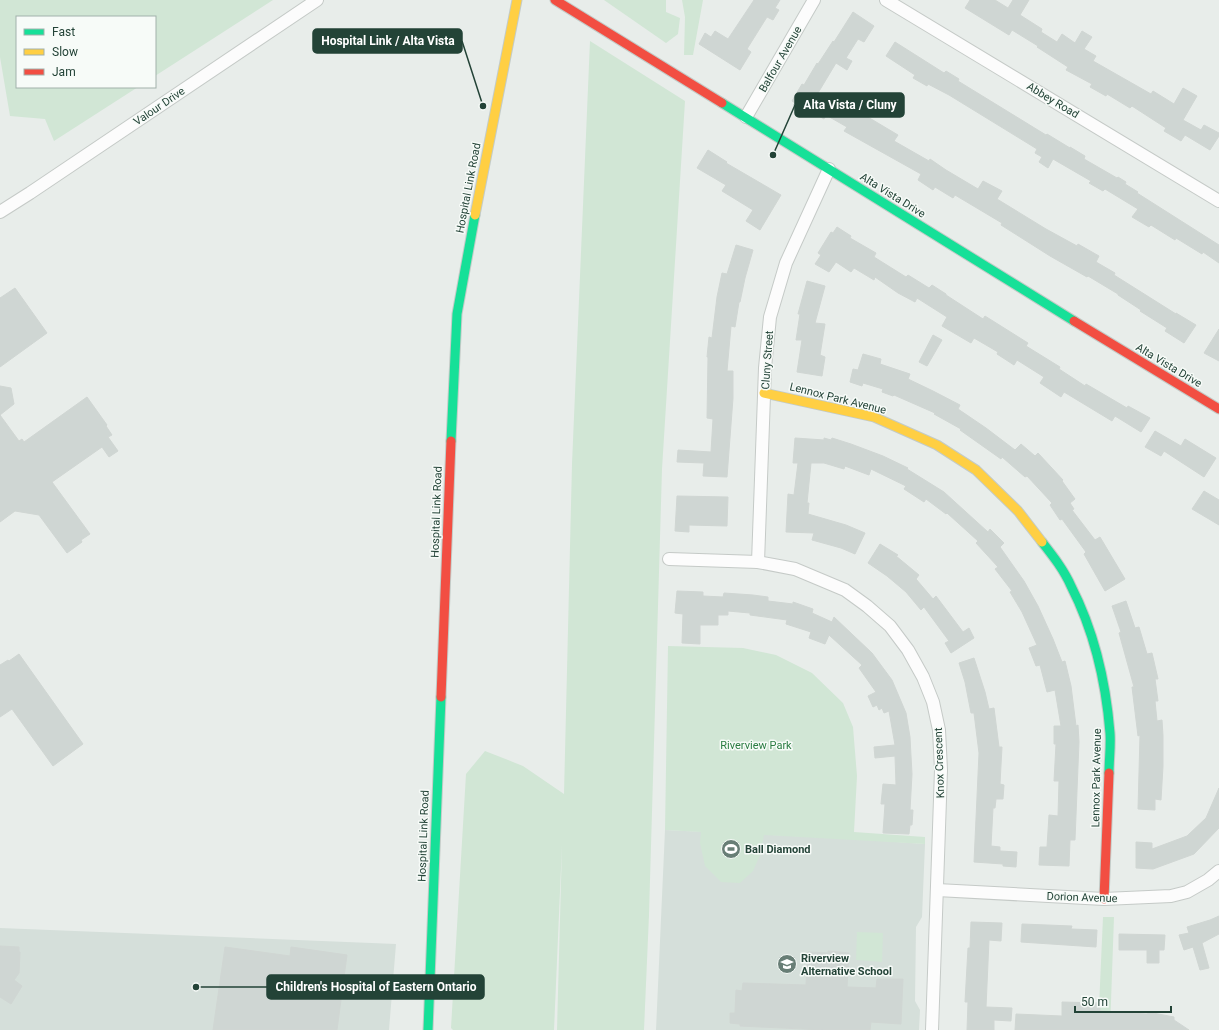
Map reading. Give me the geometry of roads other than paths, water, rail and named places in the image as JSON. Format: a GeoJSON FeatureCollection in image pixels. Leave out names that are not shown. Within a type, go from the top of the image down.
{"type":"FeatureCollection","features":[{"type":"Feature","properties":{"kind":"street","name":"Valour Drive"},"geometry":{"type":"LineString","coordinates":[[0,212],[317,0]]}},
{"type":"Feature","properties":{"kind":"street","name":"Hospital Link Road"},"geometry":{"type":"LineString","coordinates":[[428,1030],[457,314],[480,184],[517,0]]}},
{"type":"Feature","properties":{"kind":"street","name":"Alta Vista Drive"},"geometry":{"type":"LineString","coordinates":[[555,0],[746,117],[1014,285],[1219,409]]}},
{"type":"Feature","properties":{"kind":"street","name":"Balfour Avenue"},"geometry":{"type":"LineString","coordinates":[[746,117],[814,0]]}},
{"type":"Feature","properties":{"kind":"street","name":"Abbey Road"},"geometry":{"type":"LineString","coordinates":[[886,0],[1219,201]]}},
{"type":"Feature","properties":{"kind":"street","name":"Cluny Street"},"geometry":{"type":"LineString","coordinates":[[758,562],[766,343],[770,317],[786,263],[829,169]]}},
{"type":"Feature","properties":{"kind":"street","name":"Lennox Park Avenue"},"geometry":{"type":"LineString","coordinates":[[764,393],[874,417],[937,445],[976,470],[995,488],[1018,511],[1055,559],[1071,585],[1082,611],[1093,641],[1104,685],[1110,734],[1104,899]]}},
{"type":"Feature","properties":{"kind":"street","name":"Knox Crescent"},"geometry":{"type":"LineString","coordinates":[[669,559],[758,562],[795,569],[845,590],[867,606],[890,626],[908,650],[923,677],[933,702],[940,736],[941,770],[932,1030]]}},
{"type":"Feature","properties":{"kind":"street","name":"Dorion Avenue"},"geometry":{"type":"LineString","coordinates":[[937,890],[1104,899],[1171,896],[1187,892],[1208,880],[1219,870]]}},
{"type":"Feature","properties":{"kind":"place","name":"Hospital Link / Alta Vista"},"geometry":{"type":"Point","coordinates":[483,106]}},
{"type":"Feature","properties":{"kind":"place","name":"Alta Vista / Cluny"},"geometry":{"type":"Point","coordinates":[773,155]}},
{"type":"Feature","properties":{"kind":"place","name":"Ball Diamond"},"geometry":{"type":"Point","coordinates":[731,849]}},
{"type":"Feature","properties":{"kind":"place","name":"Riverview Alternative School"},"geometry":{"type":"Point","coordinates":[787,964]}},
{"type":"Feature","properties":{"kind":"place","name":"Children's Hospital of Eastern Ontario"},"geometry":{"type":"Point","coordinates":[196,987]}},
{"type":"Feature","properties":{"kind":"park label","name":"Riverview Park"},"geometry":{"type":"Point","coordinates":[756,745]}}]}
